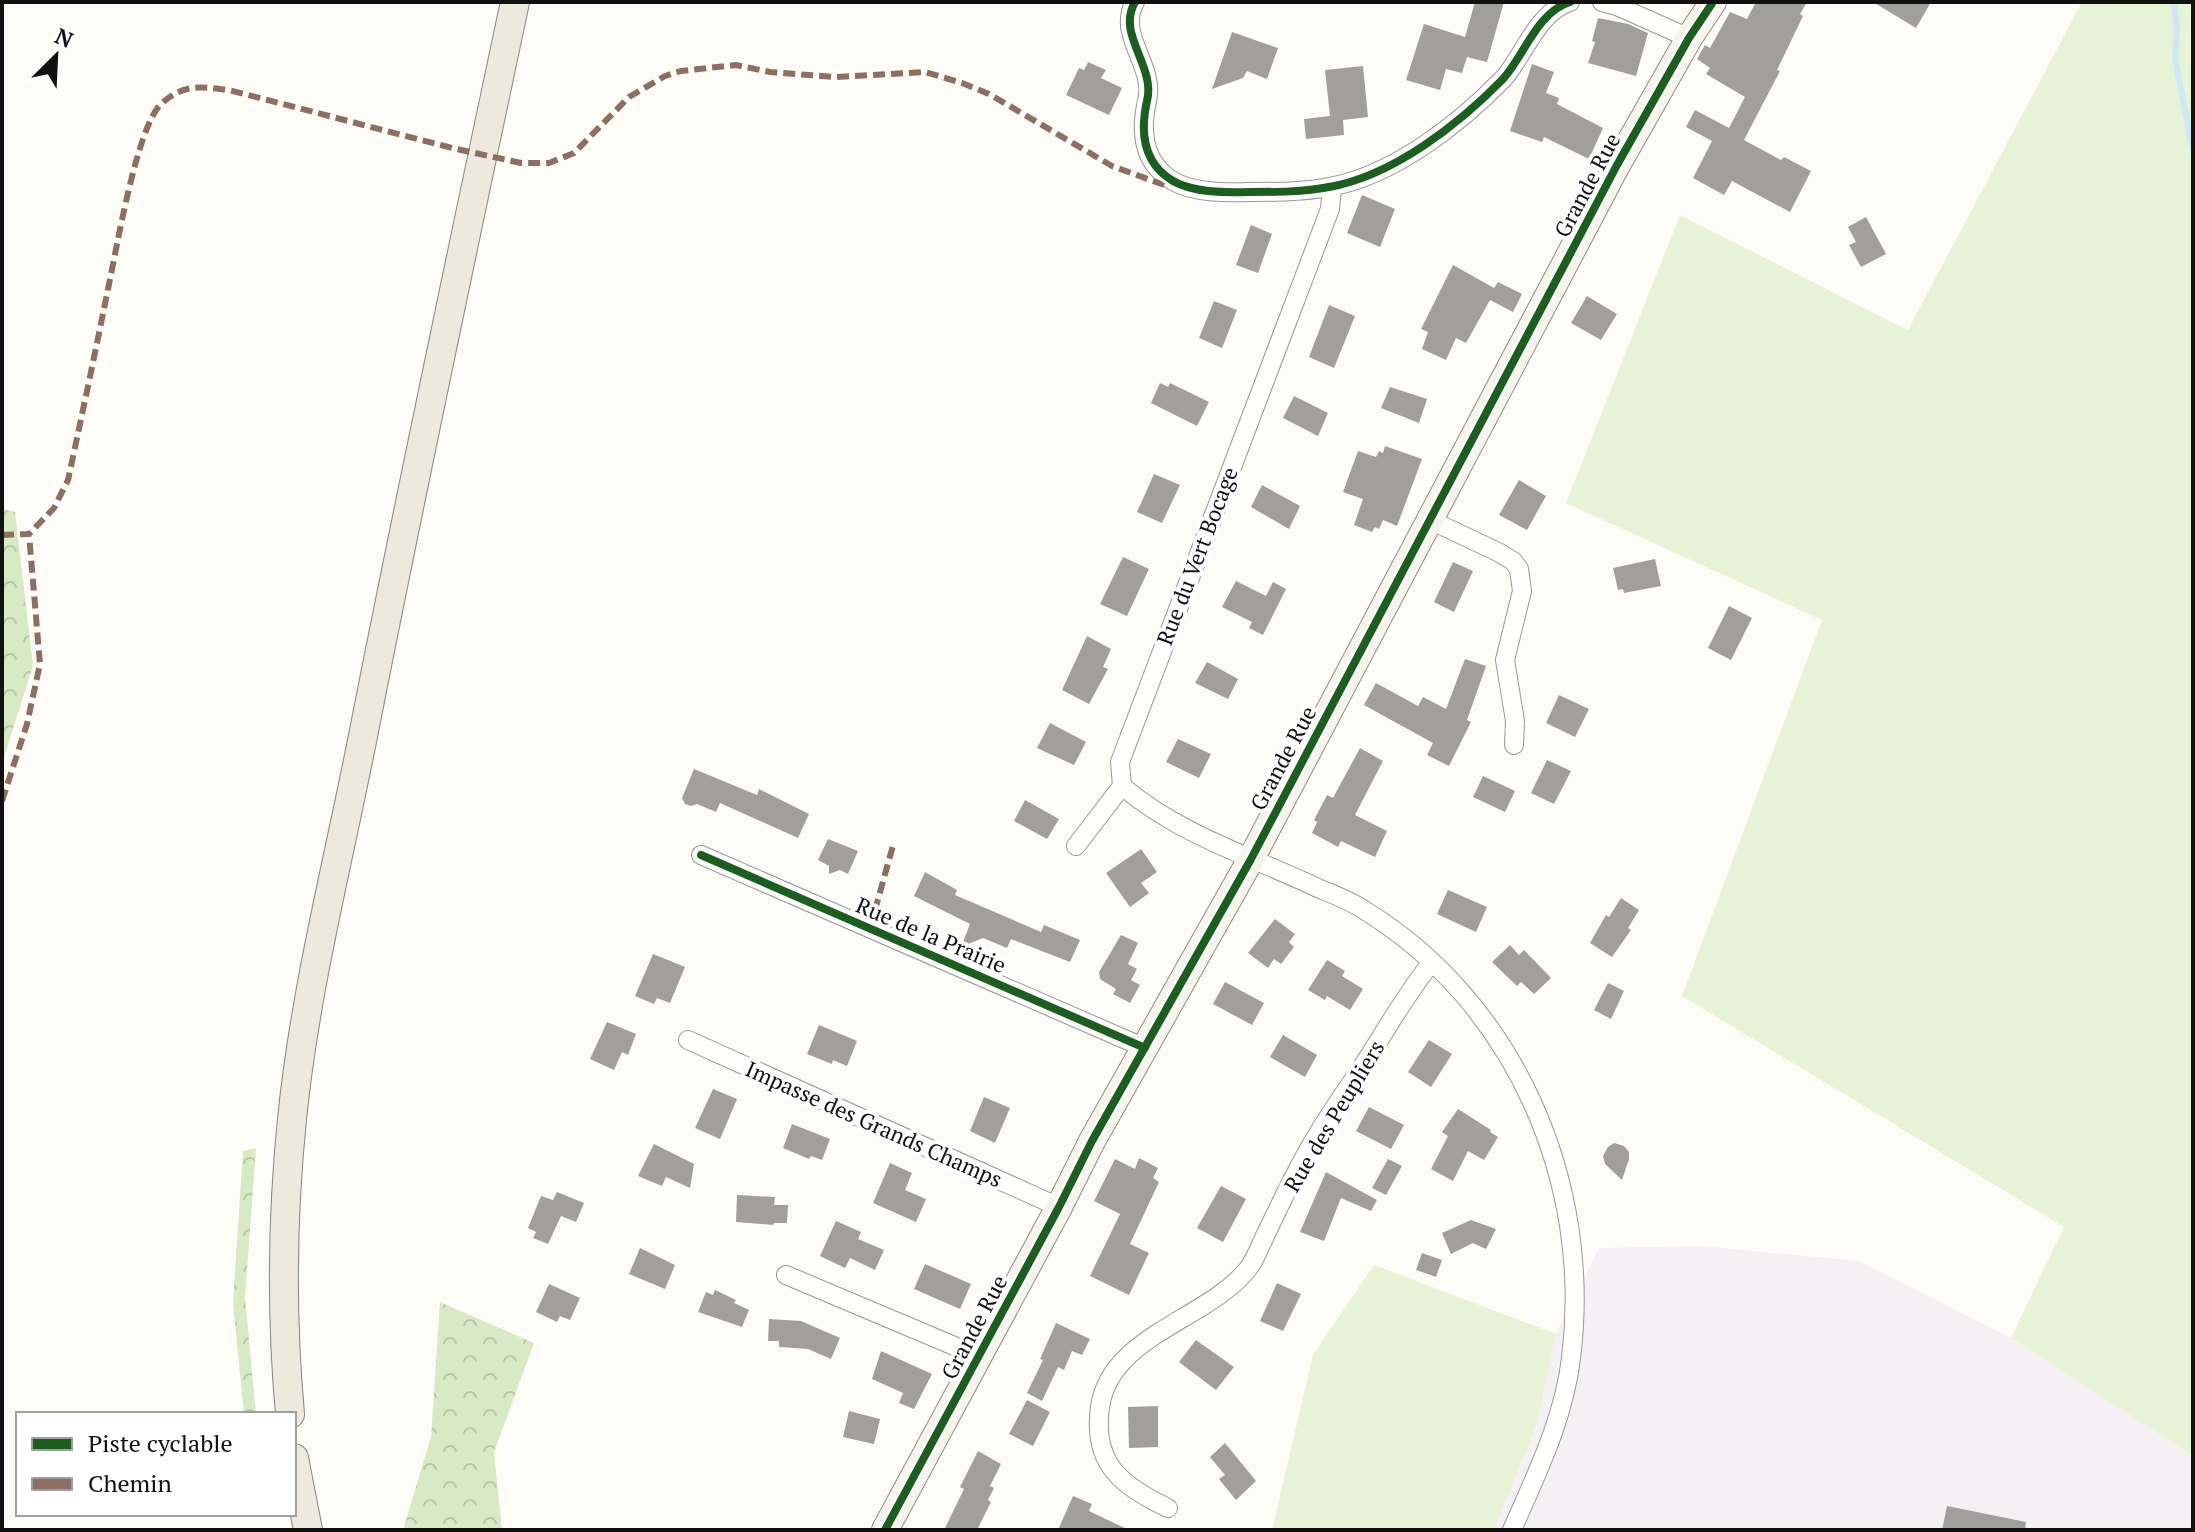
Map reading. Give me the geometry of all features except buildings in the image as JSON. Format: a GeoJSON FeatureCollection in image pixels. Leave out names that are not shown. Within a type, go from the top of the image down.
{"type":"FeatureCollection","features":[{"type":"Feature","properties":{"kind":"main road"},"geometry":{"type":"LineString","coordinates":[[290,1412],[283,1340],[283,1232],[292,1117],[308,1013],[414,478],[515,2]]}},
{"type":"Feature","properties":{"kind":"main road"},"geometry":{"type":"LineString","coordinates":[[296,1468],[308,1530]]}},
{"type":"Feature","properties":{"kind":"street"},"geometry":{"type":"LineString","coordinates":[[1135,2],[1131,9],[1130,30],[1149,78],[1143,118],[1144,148],[1159,170],[1175,182],[1197,189],[1239,193],[1292,192],[1332,187],[1379,171],[1465,115],[1505,76],[1560,5],[1570,2]]}},
{"type":"Feature","properties":{"kind":"street"},"geometry":{"type":"LineString","coordinates":[[1602,2],[1689,38]]}},
{"type":"Feature","properties":{"kind":"street","name":"Grande Rue"},"geometry":{"type":"LineString","coordinates":[[885,1530],[1092,1141],[1251,859],[1617,165],[1689,38],[1713,2]]}},
{"type":"Feature","properties":{"kind":"street","name":"Rue du Vert Bocage"},"geometry":{"type":"LineString","coordinates":[[1122,786],[1120,762],[1330,209],[1332,187]]}},
{"type":"Feature","properties":{"kind":"street"},"geometry":{"type":"LineString","coordinates":[[1430,520],[1498,552],[1513,561],[1519,569],[1522,591],[1505,660],[1515,721],[1514,745]]}},
{"type":"Feature","properties":{"kind":"street"},"geometry":{"type":"LineString","coordinates":[[1076,846],[1122,786],[1148,809],[1363,909],[1432,962],[1462,992],[1506,1049],[1540,1116],[1564,1191],[1575,1269],[1571,1358],[1561,1408],[1512,1530]]}},
{"type":"Feature","properties":{"kind":"street","name":"Rue de la Prairie"},"geometry":{"type":"LineString","coordinates":[[701,855],[1145,1048]]}},
{"type":"Feature","properties":{"kind":"street","name":"Rue des Peupliers"},"geometry":{"type":"LineString","coordinates":[[1168,1508],[1117,1478],[1109,1465],[1102,1447],[1100,1423],[1105,1387],[1117,1364],[1226,1291],[1249,1269],[1305,1155],[1432,962]]}},
{"type":"Feature","properties":{"kind":"street","name":"Impasse des Grands Champs"},"geometry":{"type":"LineString","coordinates":[[688,1040],[1059,1207]]}},
{"type":"Feature","properties":{"kind":"street"},"geometry":{"type":"LineString","coordinates":[[786,1275],[978,1356]]}},
{"type":"Feature","properties":{"kind":"shaded area"},"geometry":{"type":"Polygon","coordinates":[[[1702,1246],[1859,1261],[2011,1338],[2193,1456],[2193,1530],[1494,1530],[1536,1427],[1556,1334],[1599,1248],[1702,1246]]]}},
{"type":"Feature","properties":{"kind":"green space"},"geometry":{"type":"Polygon","coordinates":[[[2082,2],[2193,2],[2193,1456],[2011,1338],[2064,1227],[1682,996],[1822,620],[1566,503],[1680,215],[1908,330],[2082,2]]]}},
{"type":"Feature","properties":{"kind":"green space"},"geometry":{"type":"Polygon","coordinates":[[[2,509],[15,512],[33,666],[2,764],[2,509]]]}},
{"type":"Feature","properties":{"kind":"green space"},"geometry":{"type":"Polygon","coordinates":[[[256,1148],[245,1298],[256,1412],[244,1412],[233,1303],[243,1151],[256,1148]]]}},
{"type":"Feature","properties":{"kind":"green space"},"geometry":{"type":"Polygon","coordinates":[[[1374,1265],[1556,1334],[1536,1427],[1494,1530],[1272,1530],[1313,1355],[1374,1265]]]}},
{"type":"Feature","properties":{"kind":"green space"},"geometry":{"type":"Polygon","coordinates":[[[440,1302],[534,1343],[494,1452],[502,1530],[403,1530],[431,1437],[440,1302]]]}},
{"type":"Feature","properties":{"kind":"waterway"},"geometry":{"type":"LineString","coordinates":[[2174,2],[2177,30],[2175,58],[2193,150]]}},
{"type":"Feature","properties":{"kind":"marked path"},"geometry":{"type":"LineString","coordinates":[[2,535],[29,534],[54,508],[68,480],[136,161],[152,117],[169,97],[185,90],[229,90],[452,148],[521,163],[549,163],[574,153],[629,97],[665,76],[681,71],[736,65],[770,72],[835,77],[925,72],[989,94],[1112,166],[1167,186],[1171,184]]}},
{"type":"Feature","properties":{"kind":"marked path"},"geometry":{"type":"LineString","coordinates":[[2,801],[27,724],[40,664],[29,534]]}},
{"type":"Feature","properties":{"kind":"marked path"},"geometry":{"type":"LineString","coordinates":[[870,928],[894,842]]}},
{"type":"Feature","properties":{"kind":"cycle path"},"geometry":{"type":"LineString","coordinates":[[1135,2],[1130,14],[1130,26],[1146,75],[1148,88],[1144,135],[1150,156],[1163,174],[1181,185],[1231,192],[1329,187],[1353,181],[1401,160],[1424,146],[1486,96],[1511,69],[1540,25],[1559,7],[1570,2]]}},
{"type":"Feature","properties":{"kind":"cycle path"},"geometry":{"type":"LineString","coordinates":[[885,1530],[1092,1141],[1251,859],[1617,165],[1689,38],[1713,2]]}},
{"type":"Feature","properties":{"kind":"cycle path"},"geometry":{"type":"LineString","coordinates":[[701,855],[1145,1048]]}}]}
